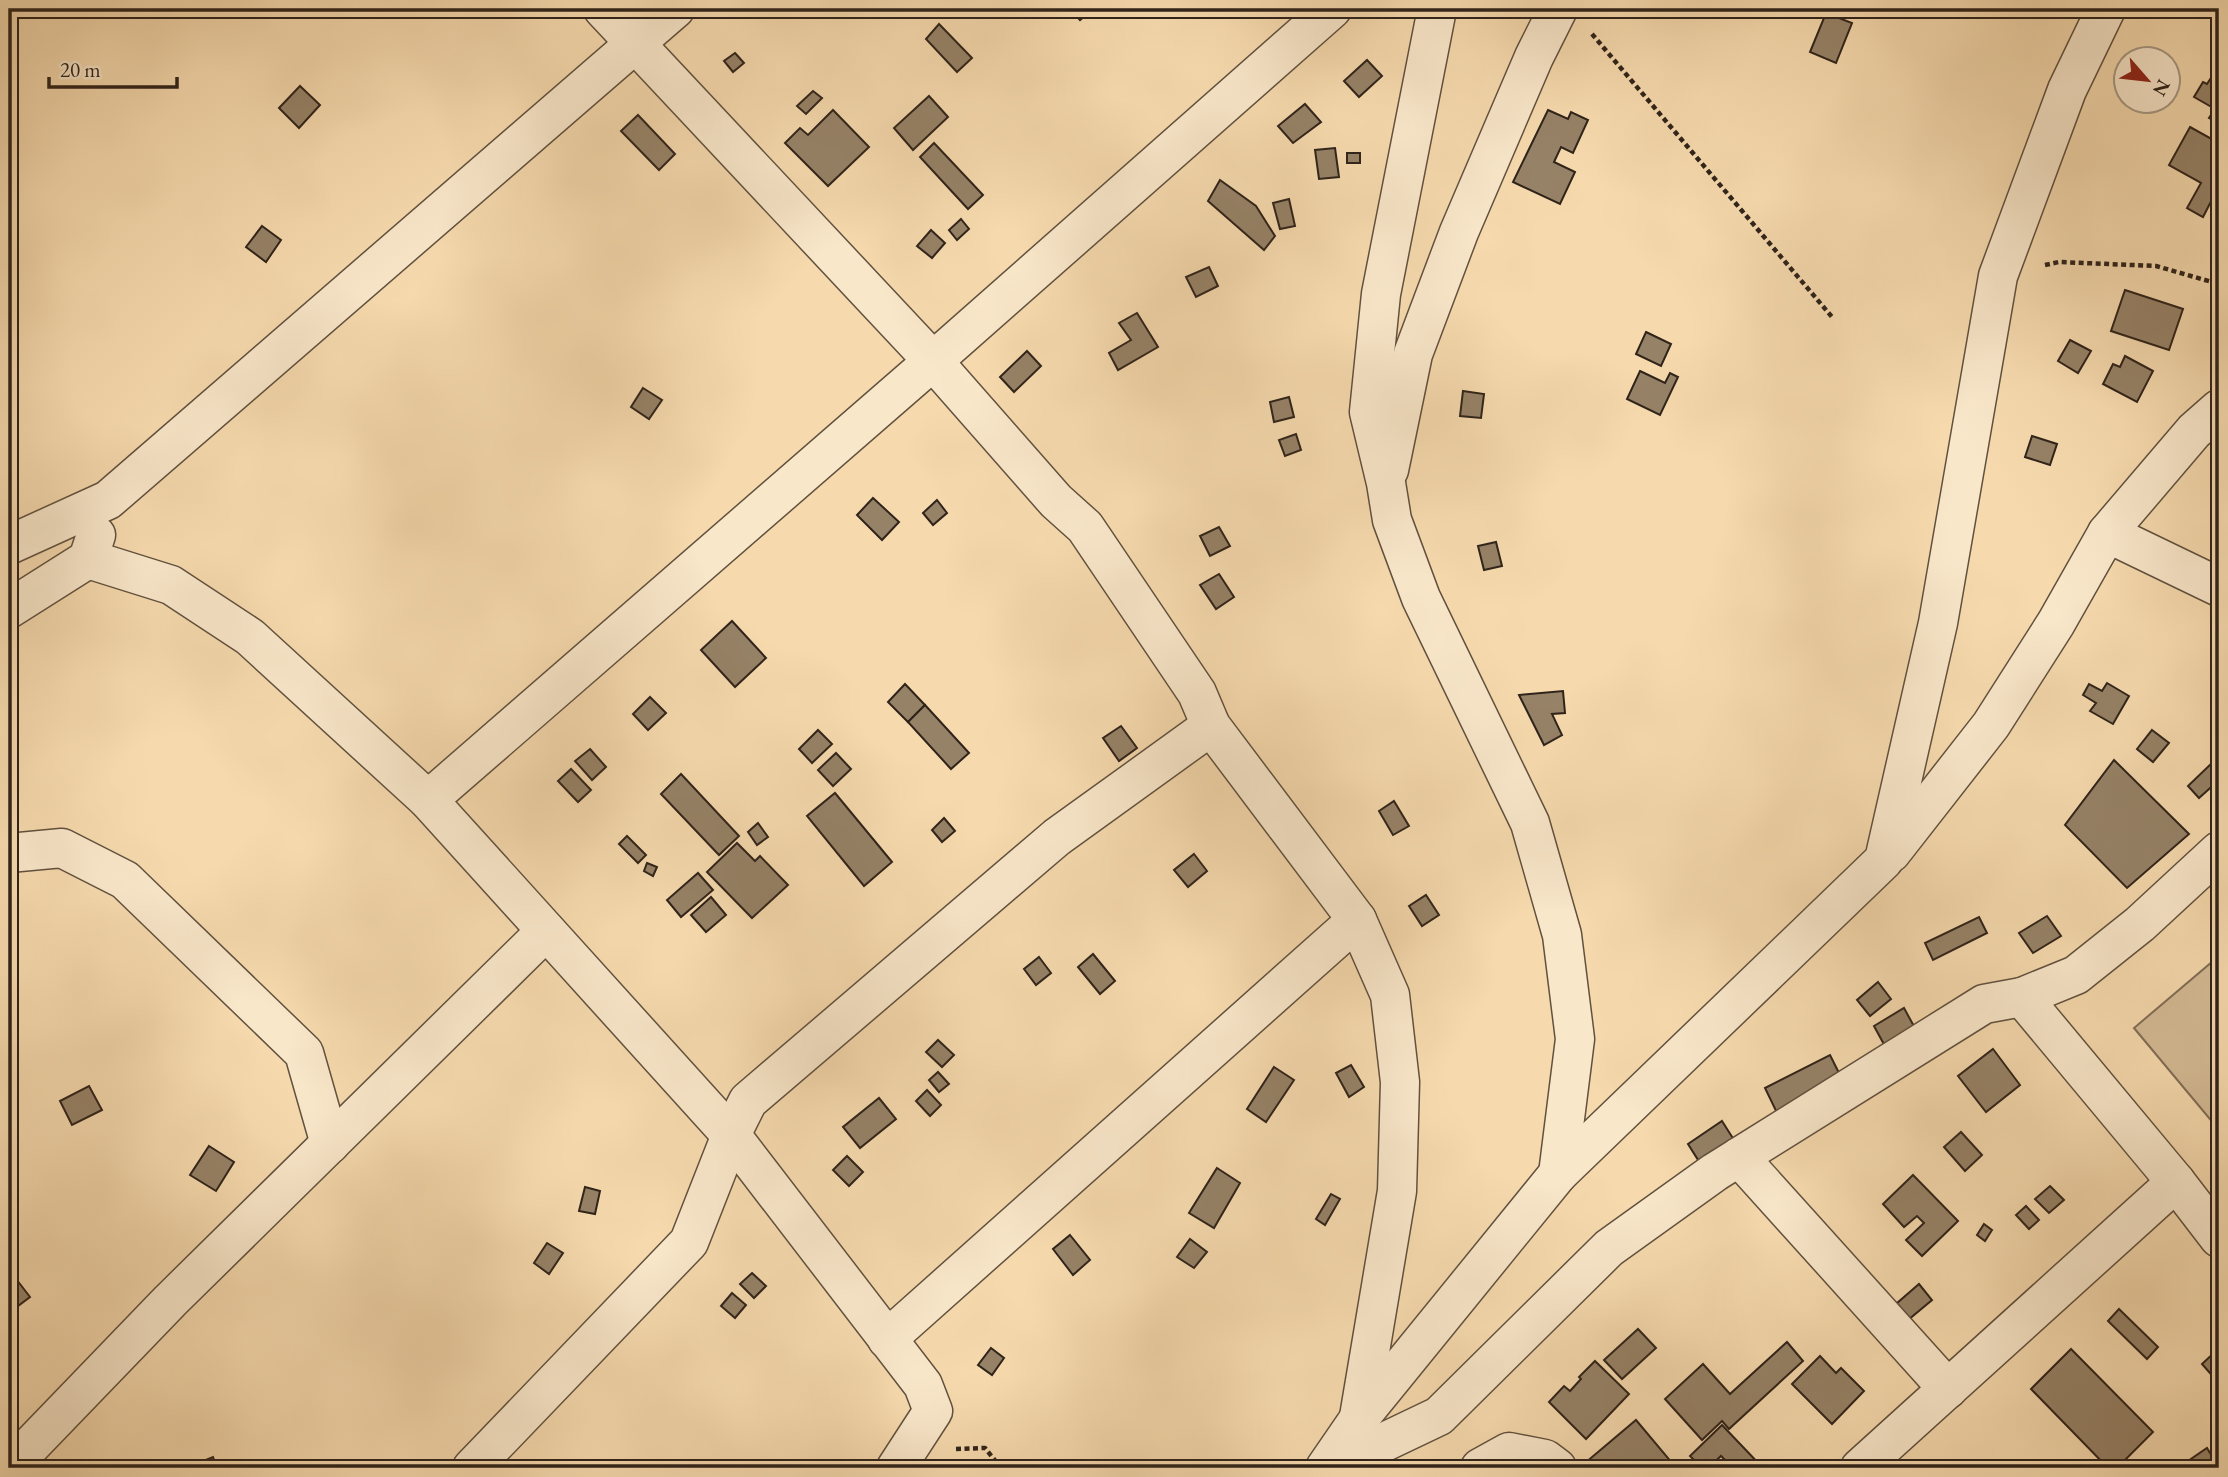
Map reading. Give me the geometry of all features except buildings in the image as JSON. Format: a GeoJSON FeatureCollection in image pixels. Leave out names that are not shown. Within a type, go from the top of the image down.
{"type":"FeatureCollection","features":[{"type":"Feature","properties":{"kind":"street"},"geometry":{"type":"LineString","coordinates":[[603,9],[933,361],[1056,501],[1085,527],[1197,693],[1211,726],[1357,920],[1390,995],[1400,1082],[1397,1191],[1358,1420]]}},
{"type":"Feature","properties":{"kind":"street"},"geometry":{"type":"LineString","coordinates":[[9,545],[108,500],[676,9]]}},
{"type":"Feature","properties":{"kind":"street"},"geometry":{"type":"LineString","coordinates":[[428,800],[933,361],[1332,9]]}},
{"type":"Feature","properties":{"kind":"street"},"geometry":{"type":"LineString","coordinates":[[1437,9],[1381,294],[1370,412],[1392,520],[1421,598],[1530,823],[1562,935],[1575,1039],[1558,1174]]}},
{"type":"Feature","properties":{"kind":"street"},"geometry":{"type":"LineString","coordinates":[[1884,860],[1938,623],[1998,276],[2067,90],[2106,9]]}},
{"type":"Feature","properties":{"kind":"street"},"geometry":{"type":"LineString","coordinates":[[1386,482],[1413,354],[1547,17]]}},
{"type":"Feature","properties":{"kind":"street"},"geometry":{"type":"LineString","coordinates":[[1325,1468],[1358,1420],[1558,1174],[1884,860],[1991,725],[2056,623],[2107,533],[2194,431],[2219,409]]}},
{"type":"Feature","properties":{"kind":"street"},"geometry":{"type":"LineString","coordinates":[[9,609],[89,559],[108,500]]}},
{"type":"Feature","properties":{"kind":"street"},"geometry":{"type":"LineString","coordinates":[[2107,533],[2219,587]]}},
{"type":"Feature","properties":{"kind":"street"},"geometry":{"type":"LineString","coordinates":[[89,559],[171,585],[250,638],[428,800],[731,1135],[923,1384],[933,1411],[896,1468]]}},
{"type":"Feature","properties":{"kind":"street"},"geometry":{"type":"LineString","coordinates":[[472,1468],[689,1242],[731,1135],[748,1101],[1056,838],[1211,726]]}},
{"type":"Feature","properties":{"kind":"street"},"geometry":{"type":"LineString","coordinates":[[9,853],[62,848],[125,880],[304,1053],[330,1144]]}},
{"type":"Feature","properties":{"kind":"street"},"geometry":{"type":"LineString","coordinates":[[1331,1468],[1439,1416],[1609,1248],[1739,1157],[1984,1004],[2022,997],[2076,975],[2140,924],[2219,851]]}},
{"type":"Feature","properties":{"kind":"street"},"geometry":{"type":"LineString","coordinates":[[887,1339],[1357,920]]}},
{"type":"Feature","properties":{"kind":"street"},"geometry":{"type":"LineString","coordinates":[[9,1468],[170,1301],[547,931]]}},
{"type":"Feature","properties":{"kind":"street"},"geometry":{"type":"LineString","coordinates":[[2022,997],[2176,1182],[2219,1238]]}},
{"type":"Feature","properties":{"kind":"street"},"geometry":{"type":"LineString","coordinates":[[1739,1157],[1948,1388]]}},
{"type":"Feature","properties":{"kind":"street"},"geometry":{"type":"LineString","coordinates":[[1860,1468],[2176,1182]]}},
{"type":"Feature","properties":{"kind":"street"},"geometry":{"type":"LineString","coordinates":[[1480,1468],[1509,1452],[1545,1459],[1557,1468]]}},
{"type":"Feature","properties":{"kind":"path"},"geometry":{"type":"LineString","coordinates":[[1590,30],[1832,317]]}},
{"type":"Feature","properties":{"kind":"path"},"geometry":{"type":"LineString","coordinates":[[1998,276],[2059,262],[2156,267],[2219,284]]}},
{"type":"Feature","properties":{"kind":"path"},"geometry":{"type":"LineString","coordinates":[[948,1453],[959,1448],[985,1448],[1001,1468]]}},
{"type":"Feature","properties":{"kind":"shaded area"},"geometry":{"type":"Polygon","coordinates":[[[2219,956],[2219,1130],[2134,1028],[2219,956]]]}}]}
